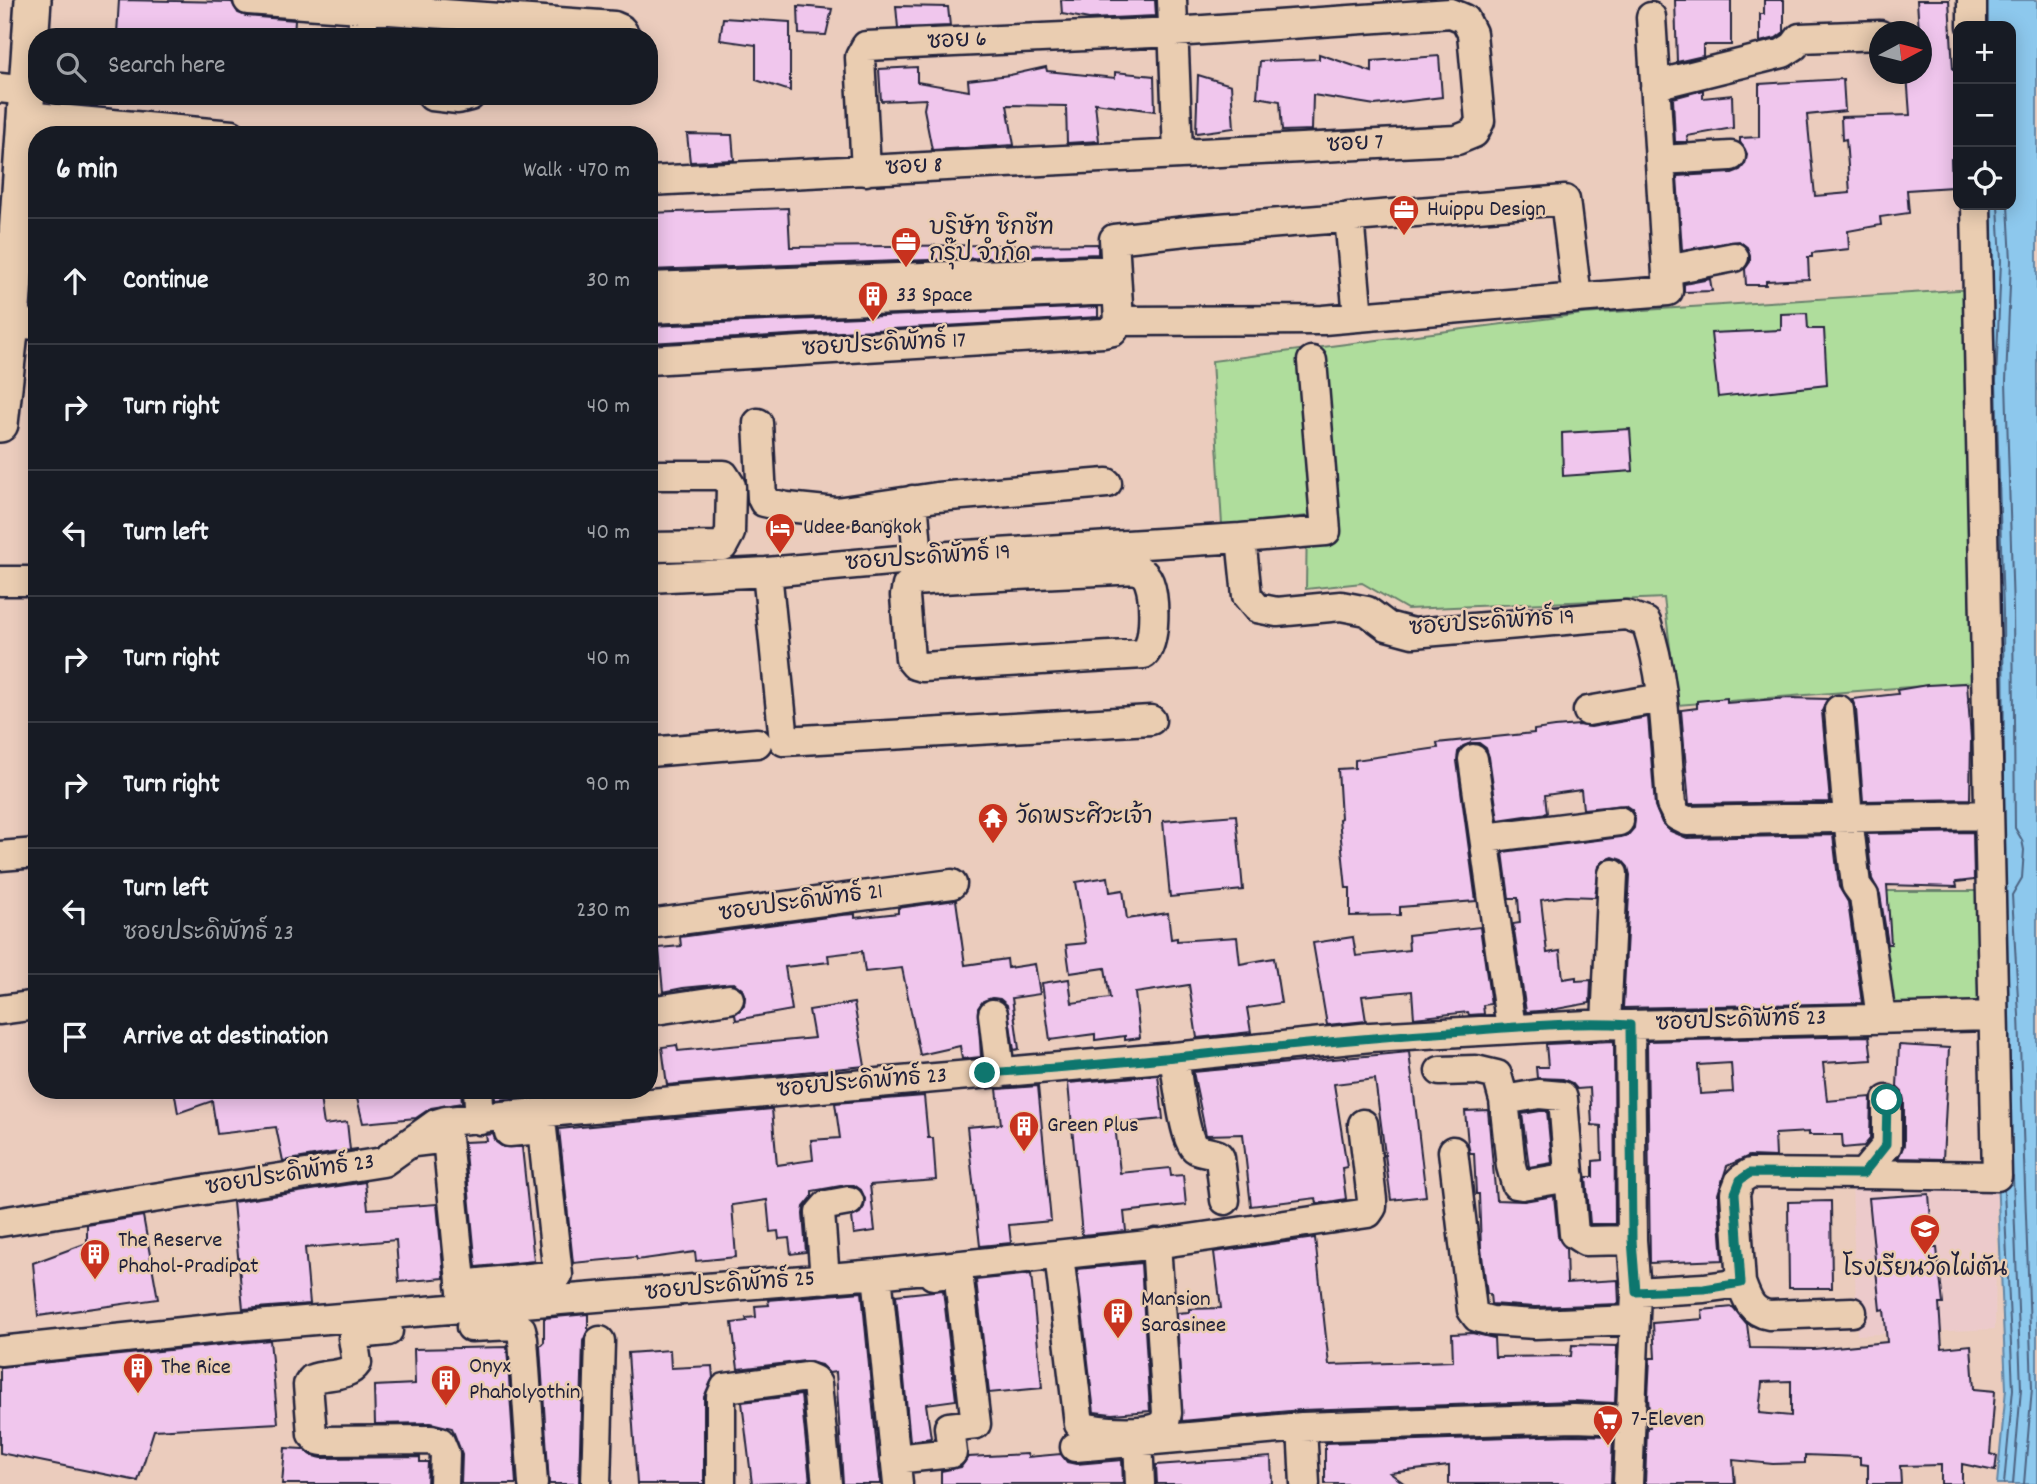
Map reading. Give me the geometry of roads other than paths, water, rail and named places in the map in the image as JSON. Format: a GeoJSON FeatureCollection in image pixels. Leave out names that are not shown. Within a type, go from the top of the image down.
{"type":"FeatureCollection","features":[{"type":"Feature","properties":{"kind":"main road"},"geometry":{"type":"LineString","coordinates":[[33,0],[33,28]]}},
{"type":"Feature","properties":{"kind":"main road"},"geometry":{"type":"LineString","coordinates":[[0,424],[14,339],[9,201],[17,98],[28,62]]}},
{"type":"Feature","properties":{"kind":"street"},"geometry":{"type":"LineString","coordinates":[[248,0],[619,28]]}},
{"type":"Feature","properties":{"kind":"street"},"geometry":{"type":"LineString","coordinates":[[1172,0],[1178,152]]}},
{"type":"Feature","properties":{"kind":"street"},"geometry":{"type":"LineString","coordinates":[[1972,0],[1972,21]]}},
{"type":"Feature","properties":{"kind":"street"},"geometry":{"type":"LineString","coordinates":[[362,28],[363,8]]}},
{"type":"Feature","properties":{"kind":"street","name":"ซอย 7"},"geometry":{"type":"LineString","coordinates":[[1174,32],[1451,13],[1465,19],[1472,33],[1480,121],[1474,133],[1457,140],[1178,152]]}},
{"type":"Feature","properties":{"kind":"street"},"geometry":{"type":"LineString","coordinates":[[1651,17],[1667,270],[1734,257]]}},
{"type":"Feature","properties":{"kind":"street","name":"ซอย 6"},"geometry":{"type":"LineString","coordinates":[[866,171],[860,57],[866,46],[1174,32]]}},
{"type":"Feature","properties":{"kind":"street"},"geometry":{"type":"LineString","coordinates":[[1655,88],[1667,82],[1783,53],[1800,38],[1869,35]]}},
{"type":"Feature","properties":{"kind":"street"},"geometry":{"type":"LineString","coordinates":[[58,105],[180,126]]}},
{"type":"Feature","properties":{"kind":"street","name":"ซอย 8"},"geometry":{"type":"LineString","coordinates":[[658,181],[1178,152]]}},
{"type":"Feature","properties":{"kind":"street"},"geometry":{"type":"LineString","coordinates":[[1660,160],[1731,156]]}},
{"type":"Feature","properties":{"kind":"street"},"geometry":{"type":"LineString","coordinates":[[1118,324],[1114,239],[1565,200],[1577,298]]}},
{"type":"Feature","properties":{"kind":"street"},"geometry":{"type":"LineString","coordinates":[[1852,1312],[1769,1315],[1758,1313],[1752,1307],[1741,1283],[1735,1193],[1740,1180],[1750,1173],[1997,1176],[1976,210]]}},
{"type":"Feature","properties":{"kind":"street"},"geometry":{"type":"LineString","coordinates":[[1349,217],[1358,317]]}},
{"type":"Feature","properties":{"kind":"street","name":"ซอยประดิพัทธ์ 17"},"geometry":{"type":"LineString","coordinates":[[658,359],[1103,333],[1113,331],[1118,324],[1323,320],[1668,291],[1667,270]]}},
{"type":"Feature","properties":{"kind":"street"},"geometry":{"type":"LineString","coordinates":[[658,287],[1116,280]]}},
{"type":"Feature","properties":{"kind":"street"},"geometry":{"type":"LineString","coordinates":[[658,308],[1116,280]]}},
{"type":"Feature","properties":{"kind":"street"},"geometry":{"type":"LineString","coordinates":[[1241,538],[1326,531],[1312,360]]}},
{"type":"Feature","properties":{"kind":"street"},"geometry":{"type":"LineString","coordinates":[[758,423],[760,488],[764,502],[787,508],[836,512],[913,500],[1107,483]]}},
{"type":"Feature","properties":{"kind":"street"},"geometry":{"type":"LineString","coordinates":[[658,475],[724,475],[731,486],[730,533],[723,546],[658,547]]}},
{"type":"Feature","properties":{"kind":"street"},"geometry":{"type":"LineString","coordinates":[[913,500],[931,565]]}},
{"type":"Feature","properties":{"kind":"street","name":"ซอยประดิพัทธ์ 19"},"geometry":{"type":"LineString","coordinates":[[658,578],[931,565],[1241,538],[1247,596],[1257,608],[1277,612],[1342,606],[1367,611],[1387,626],[1413,633],[1626,615],[1646,622],[1653,643],[1662,698],[1671,804],[1677,816],[1688,821],[1989,815]]}},
{"type":"Feature","properties":{"kind":"street"},"geometry":{"type":"LineString","coordinates":[[931,565],[1138,569],[1146,575],[1150,583],[1154,636],[1150,648],[1144,654],[922,667],[915,665],[910,659],[905,596],[907,586],[931,565]]}},
{"type":"Feature","properties":{"kind":"street"},"geometry":{"type":"LineString","coordinates":[[767,572],[785,741],[1151,720]]}},
{"type":"Feature","properties":{"kind":"street"},"geometry":{"type":"LineString","coordinates":[[0,580],[28,581]]}},
{"type":"Feature","properties":{"kind":"street"},"geometry":{"type":"LineString","coordinates":[[1588,711],[1662,698]]}},
{"type":"Feature","properties":{"kind":"street"},"geometry":{"type":"LineString","coordinates":[[1839,710],[1856,885],[1864,896],[1881,1018]]}},
{"type":"Feature","properties":{"kind":"street"},"geometry":{"type":"LineString","coordinates":[[658,751],[757,743]]}},
{"type":"Feature","properties":{"kind":"street"},"geometry":{"type":"LineString","coordinates":[[1473,759],[1511,1028]]}},
{"type":"Feature","properties":{"kind":"street"},"geometry":{"type":"LineString","coordinates":[[1485,838],[1619,821]]}},
{"type":"Feature","properties":{"kind":"street"},"geometry":{"type":"LineString","coordinates":[[0,856],[28,854]]}},
{"type":"Feature","properties":{"kind":"street"},"geometry":{"type":"LineString","coordinates":[[1613,874],[1618,1025],[1634,1306],[1628,1484]]}},
{"type":"Feature","properties":{"kind":"street","name":"ซอยประดิพัทธ์ 21"},"geometry":{"type":"LineString","coordinates":[[658,923],[952,884]]}},
{"type":"Feature","properties":{"kind":"street"},"geometry":{"type":"LineString","coordinates":[[658,1010],[729,999]]}},
{"type":"Feature","properties":{"kind":"street"},"geometry":{"type":"LineString","coordinates":[[0,1010],[28,1006]]}},
{"type":"Feature","properties":{"kind":"street"},"geometry":{"type":"LineString","coordinates":[[993,1014],[1000,1073]]}},
{"type":"Feature","properties":{"kind":"street","name":"ซอยประดิพัทธ์ 23"},"geometry":{"type":"LineString","coordinates":[[658,1095],[1000,1073],[1371,1037],[1511,1028],[1993,1016]]}},
{"type":"Feature","properties":{"kind":"street"},"geometry":{"type":"LineString","coordinates":[[1174,1057],[1186,1129],[1192,1145],[1220,1158],[1225,1200]]}},
{"type":"Feature","properties":{"kind":"street"},"geometry":{"type":"LineString","coordinates":[[1440,1071],[1476,1070],[1496,1075],[1504,1100],[1511,1167],[1516,1184],[1570,1177]]}},
{"type":"Feature","properties":{"kind":"street"},"geometry":{"type":"LineString","coordinates":[[1504,1100],[1539,1094],[1562,1096],[1574,1234],[1585,1241],[1632,1240]]}},
{"type":"Feature","properties":{"kind":"street"},"geometry":{"type":"LineString","coordinates":[[479,1099],[480,1120]]}},
{"type":"Feature","properties":{"kind":"street","name":"ซอยประดิพัทธ์ 23"},"geometry":{"type":"LineString","coordinates":[[0,1222],[383,1162],[436,1124],[446,1121],[480,1120],[621,1099]]}},
{"type":"Feature","properties":{"kind":"street"},"geometry":{"type":"LineString","coordinates":[[1863,1174],[1886,1145],[1887,1100]]}},
{"type":"Feature","properties":{"kind":"street","name":"ซอยประดิพัทธ์ 25"},"geometry":{"type":"LineString","coordinates":[[0,1351],[230,1327],[462,1297],[878,1278],[1012,1258],[1156,1243],[1368,1213],[1372,1200],[1363,1125]]}},
{"type":"Feature","properties":{"kind":"street"},"geometry":{"type":"LineString","coordinates":[[412,1142],[447,1138],[542,1129],[558,1275],[462,1297],[447,1138]]}},
{"type":"Feature","properties":{"kind":"street"},"geometry":{"type":"LineString","coordinates":[[1453,1151],[1472,1310],[1477,1317],[1492,1321],[1535,1324],[1741,1283]]}},
{"type":"Feature","properties":{"kind":"street"},"geometry":{"type":"LineString","coordinates":[[825,1279],[820,1213],[827,1205],[849,1201]]}},
{"type":"Feature","properties":{"kind":"street"},"geometry":{"type":"LineString","coordinates":[[1059,1255],[1079,1424],[1103,1432],[1157,1428],[1165,1422],[1167,1413],[1156,1243]]}},
{"type":"Feature","properties":{"kind":"street"},"geometry":{"type":"LineString","coordinates":[[958,1272],[976,1424],[949,1427],[952,1453],[896,1472],[878,1278],[958,1272]]}},
{"type":"Feature","properties":{"kind":"street"},"geometry":{"type":"LineString","coordinates":[[444,1484],[444,1454],[440,1442],[322,1441],[312,1434],[308,1385],[312,1378],[349,1372],[354,1368],[357,1363],[353,1338],[356,1334],[514,1325],[521,1329],[533,1484]]}},
{"type":"Feature","properties":{"kind":"street"},"geometry":{"type":"LineString","coordinates":[[596,1484],[600,1341]]}},
{"type":"Feature","properties":{"kind":"street"},"geometry":{"type":"LineString","coordinates":[[721,1484],[724,1388],[807,1377],[817,1384],[827,1484]]}},
{"type":"Feature","properties":{"kind":"street"},"geometry":{"type":"LineString","coordinates":[[1075,1447],[1302,1427],[1573,1418],[1629,1420]]}},
{"type":"Feature","properties":{"kind":"street"},"geometry":{"type":"LineString","coordinates":[[1302,1427],[1305,1484]]}},
{"type":"Feature","properties":{"kind":"street"},"geometry":{"type":"LineString","coordinates":[[1138,1441],[1140,1484]]}},
{"type":"Feature","properties":{"kind":"water"},"geometry":{"type":"Polygon","coordinates":[[[1973,0],[2037,0],[2037,1484],[1997,1484],[2006,1389],[1997,1176],[1982,210],[2016,210],[2016,21],[1974,21],[1973,0]]]}},
{"type":"Feature","properties":{"kind":"place","name":"Huippu Design"},"geometry":{"type":"Point","coordinates":[1404,237]}},
{"type":"Feature","properties":{"kind":"place","name":"บริษัท ซิกชีท กรุ๊ป จำกัด"},"geometry":{"type":"Point","coordinates":[906,269]}},
{"type":"Feature","properties":{"kind":"place","name":"33 Space"},"geometry":{"type":"Point","coordinates":[873,323]}},
{"type":"Feature","properties":{"kind":"place","name":"Udee Bangkok"},"geometry":{"type":"Point","coordinates":[780,555]}},
{"type":"Feature","properties":{"kind":"place","name":"วัดพระศิวะเจ้า"},"geometry":{"type":"Point","coordinates":[993,845]}},
{"type":"Feature","properties":{"kind":"place","name":"Green Plus"},"geometry":{"type":"Point","coordinates":[1024,1153]}},
{"type":"Feature","properties":{"kind":"place","name":"โรงเรียนวัดไผ่ตัน"},"geometry":{"type":"Point","coordinates":[1925,1256]}},
{"type":"Feature","properties":{"kind":"place","name":"The Reserve Phahol-Pradipat"},"geometry":{"type":"Point","coordinates":[95,1281]}},
{"type":"Feature","properties":{"kind":"place","name":"Mansion Sarasinee"},"geometry":{"type":"Point","coordinates":[1118,1340]}},
{"type":"Feature","properties":{"kind":"place","name":"The Rice"},"geometry":{"type":"Point","coordinates":[138,1395]}},
{"type":"Feature","properties":{"kind":"place","name":"Onyx Phaholyothin"},"geometry":{"type":"Point","coordinates":[446,1407]}},
{"type":"Feature","properties":{"kind":"place","name":"7-Eleven"},"geometry":{"type":"Point","coordinates":[1608,1447]}}]}
